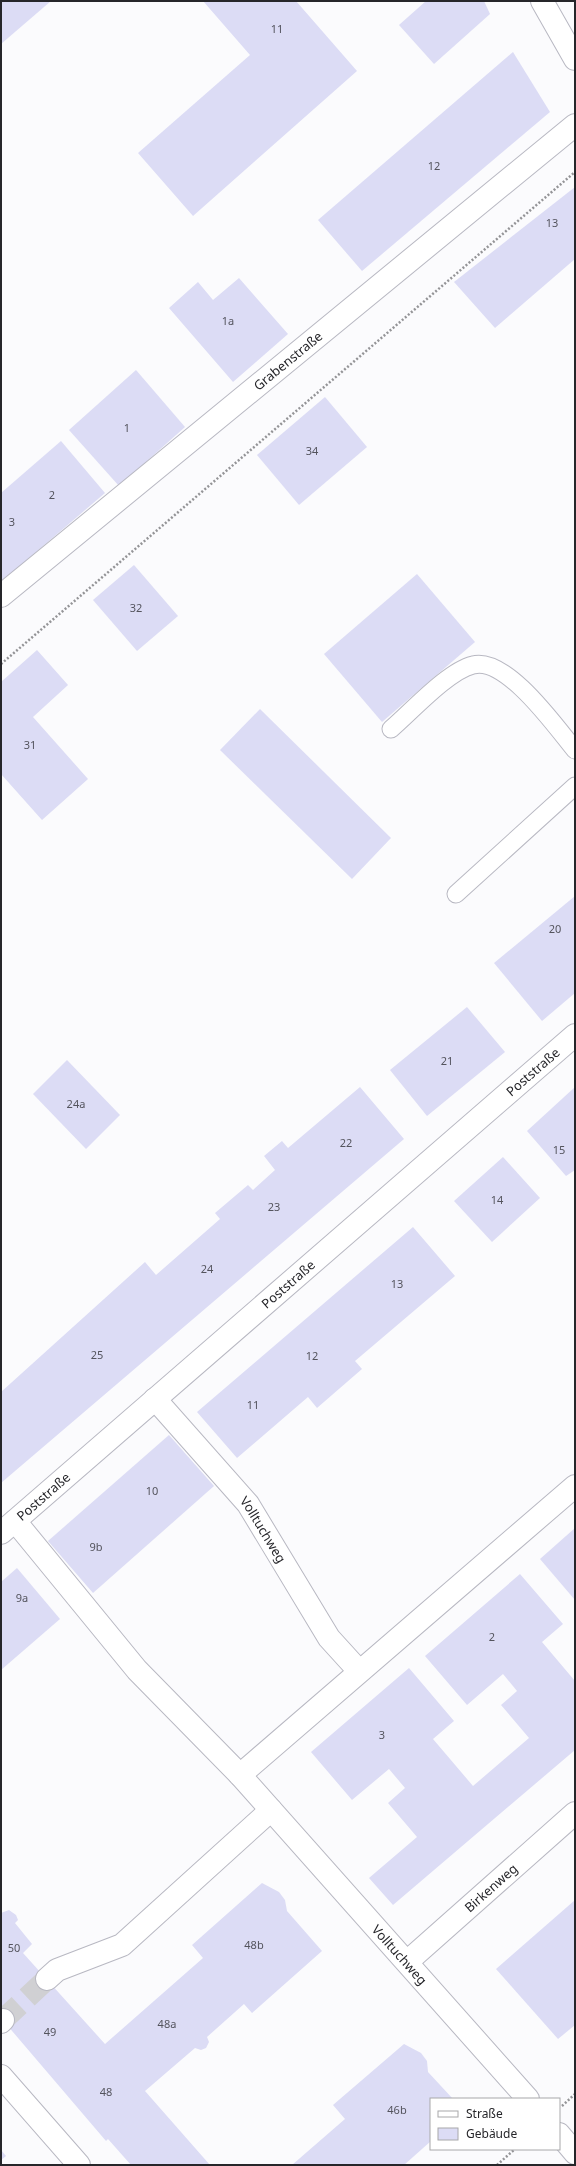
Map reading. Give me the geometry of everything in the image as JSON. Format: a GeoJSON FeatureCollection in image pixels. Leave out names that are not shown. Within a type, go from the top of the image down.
{"type":"FeatureCollection","features":[{"type":"Feature","properties":{"kind":"street"},"geometry":{"type":"LineString","coordinates":[[542,1],[575,59]]}},
{"type":"Feature","properties":{"kind":"street","name":"Grabenstraße"},"geometry":{"type":"LineString","coordinates":[[1,596],[575,125]]}},
{"type":"Feature","properties":{"kind":"street","name":"Poststraße"},"geometry":{"type":"LineString","coordinates":[[8,1527],[575,1035]]}},
{"type":"Feature","properties":{"kind":"street","name":"Volltuchweg"},"geometry":{"type":"LineString","coordinates":[[154,1399],[248,1504],[330,1638],[359,1671]]}},
{"type":"Feature","properties":{"kind":"street"},"geometry":{"type":"LineString","coordinates":[[240,1775],[575,1486]]}},
{"type":"Feature","properties":{"kind":"street","name":"Volltuchweg"},"geometry":{"type":"LineString","coordinates":[[8,1527],[136,1670],[240,1775],[527,2098]]}},
{"type":"Feature","properties":{"kind":"street"},"geometry":{"type":"LineString","coordinates":[[47,1979],[57,1970],[122,1945],[271,1810]]}},
{"type":"Feature","properties":{"kind":"street","name":"Birkenweg"},"geometry":{"type":"LineString","coordinates":[[407,1962],[575,1813]]}},
{"type":"Feature","properties":{"kind":"street"},"geometry":{"type":"LineString","coordinates":[[1,2076],[73,2163]]}},
{"type":"Feature","properties":{"kind":"street"},"geometry":{"type":"LineString","coordinates":[[560,2135],[575,2152]]}},
{"type":"Feature","properties":{"kind":"lane"},"geometry":{"type":"LineString","coordinates":[[391,729],[453,674],[473,665],[487,665],[498,669],[531,697],[575,750]]}},
{"type":"Feature","properties":{"kind":"lane"},"geometry":{"type":"LineString","coordinates":[[456,894],[575,786]]}},
{"type":"Feature","properties":{"kind":"path"},"geometry":{"type":"LineString","coordinates":[[1,664],[575,172]]}},
{"type":"Feature","properties":{"kind":"path"},"geometry":{"type":"LineString","coordinates":[[560,2107],[575,2094]]}},
{"type":"Feature","properties":{"kind":"path"},"geometry":{"type":"LineString","coordinates":[[498,2165],[514,2150]]}},
{"type":"Feature","properties":{"kind":"building"},"geometry":{"type":"Polygon","coordinates":[[[1,1],[51,1],[1,44],[1,1]]]}},
{"type":"Feature","properties":{"kind":"building"},"geometry":{"type":"Polygon","coordinates":[[[203,1],[296,1],[357,71],[193,216],[138,153],[250,55],[203,1]]]}},
{"type":"Feature","properties":{"kind":"building"},"geometry":{"type":"Polygon","coordinates":[[[426,1],[484,1],[490,14],[434,64],[399,25],[426,1]]]}},
{"type":"Feature","properties":{"kind":"building"},"geometry":{"type":"Polygon","coordinates":[[[513,52],[550,112],[362,271],[318,220],[513,52]]]}},
{"type":"Feature","properties":{"kind":"building"},"geometry":{"type":"Polygon","coordinates":[[[575,187],[575,259],[495,328],[454,282],[575,187]]]}},
{"type":"Feature","properties":{"kind":"building"},"geometry":{"type":"Polygon","coordinates":[[[239,278],[288,334],[233,382],[169,308],[198,282],[213,300],[239,278]]]}},
{"type":"Feature","properties":{"kind":"building"},"geometry":{"type":"Polygon","coordinates":[[[136,370],[185,427],[119,486],[69,430],[136,370]]]}},
{"type":"Feature","properties":{"kind":"building"},"geometry":{"type":"Polygon","coordinates":[[[325,397],[367,447],[299,505],[257,455],[325,397]]]}},
{"type":"Feature","properties":{"kind":"building"},"geometry":{"type":"Polygon","coordinates":[[[61,441],[105,493],[1,582],[1,493],[61,441]]]}},
{"type":"Feature","properties":{"kind":"building"},"geometry":{"type":"Polygon","coordinates":[[[134,565],[178,616],[137,651],[93,600],[134,565]]]}},
{"type":"Feature","properties":{"kind":"building"},"geometry":{"type":"Polygon","coordinates":[[[417,574],[475,642],[382,722],[324,654],[417,574]]]}},
{"type":"Feature","properties":{"kind":"building"},"geometry":{"type":"Polygon","coordinates":[[[37,650],[68,685],[33,717],[88,779],[42,820],[1,774],[1,682],[37,650]]]}},
{"type":"Feature","properties":{"kind":"building"},"geometry":{"type":"Polygon","coordinates":[[[260,709],[391,838],[352,879],[220,750],[260,709]]]}},
{"type":"Feature","properties":{"kind":"building"},"geometry":{"type":"Polygon","coordinates":[[[575,896],[575,993],[542,1021],[494,963],[575,896]]]}},
{"type":"Feature","properties":{"kind":"building"},"geometry":{"type":"Polygon","coordinates":[[[467,1007],[505,1052],[427,1116],[390,1070],[467,1007]]]}},
{"type":"Feature","properties":{"kind":"building"},"geometry":{"type":"Polygon","coordinates":[[[67,1060],[120,1115],[86,1149],[33,1094],[67,1060]]]}},
{"type":"Feature","properties":{"kind":"building"},"geometry":{"type":"Polygon","coordinates":[[[360,1087],[404,1139],[1,1483],[1,1392],[145,1262],[156,1275],[220,1219],[215,1213],[248,1185],[253,1190],[275,1170],[264,1156],[282,1141],[288,1148],[360,1087]]]}},
{"type":"Feature","properties":{"kind":"building"},"geometry":{"type":"Polygon","coordinates":[[[575,1087],[575,1170],[566,1176],[527,1131],[575,1087]]]}},
{"type":"Feature","properties":{"kind":"building"},"geometry":{"type":"Polygon","coordinates":[[[503,1157],[540,1198],[492,1242],[454,1201],[503,1157]]]}},
{"type":"Feature","properties":{"kind":"building"},"geometry":{"type":"Polygon","coordinates":[[[413,1227],[455,1276],[355,1361],[362,1369],[317,1408],[308,1397],[237,1458],[197,1412],[413,1227]]]}},
{"type":"Feature","properties":{"kind":"building"},"geometry":{"type":"Polygon","coordinates":[[[169,1435],[214,1486],[93,1593],[48,1541],[169,1435]]]}},
{"type":"Feature","properties":{"kind":"building"},"geometry":{"type":"Polygon","coordinates":[[[575,1528],[575,1600],[540,1559],[575,1528]]]}},
{"type":"Feature","properties":{"kind":"building"},"geometry":{"type":"Polygon","coordinates":[[[17,1568],[60,1619],[1,1670],[1,1582],[17,1568]]]}},
{"type":"Feature","properties":{"kind":"building"},"geometry":{"type":"Polygon","coordinates":[[[520,1574],[563,1624],[542,1642],[575,1681],[575,1750],[393,1905],[369,1878],[417,1837],[388,1803],[405,1788],[389,1769],[352,1800],[311,1752],[409,1668],[454,1721],[433,1739],[473,1786],[529,1738],[501,1705],[517,1691],[503,1674],[467,1705],[425,1656],[520,1574]]]}},
{"type":"Feature","properties":{"kind":"building"},"geometry":{"type":"Polygon","coordinates":[[[262,1883],[279,1892],[285,1900],[287,1911],[322,1951],[252,2013],[244,2004],[207,2037],[209,2042],[206,2048],[201,2050],[195,2048],[145,2091],[210,2165],[131,2165],[108,2139],[106,2141],[1,2018],[1,1913],[9,1910],[16,1915],[18,1920],[15,1923],[32,1944],[23,1953],[105,2044],[203,1958],[192,1945],[262,1883]]]}},
{"type":"Feature","properties":{"kind":"building"},"geometry":{"type":"Polygon","coordinates":[[[575,1900],[575,2025],[558,2039],[496,1969],[575,1900]]]}},
{"type":"Feature","properties":{"kind":"building"},"geometry":{"type":"Polygon","coordinates":[[[404,2044],[421,2053],[427,2061],[428,2072],[452,2098],[430,2098],[430,2142],[404,2165],[292,2165],[345,2119],[333,2105],[404,2044]]]}},
{"type":"Feature","properties":{"kind":"building"},"geometry":{"type":"Polygon","coordinates":[[[1,2150],[6,2156],[1,2160],[1,2150]]]}},
{"type":"Feature","properties":{"kind":"tunnel"},"geometry":{"type":"LineString","coordinates":[[3,2020],[47,1979]]}}]}
